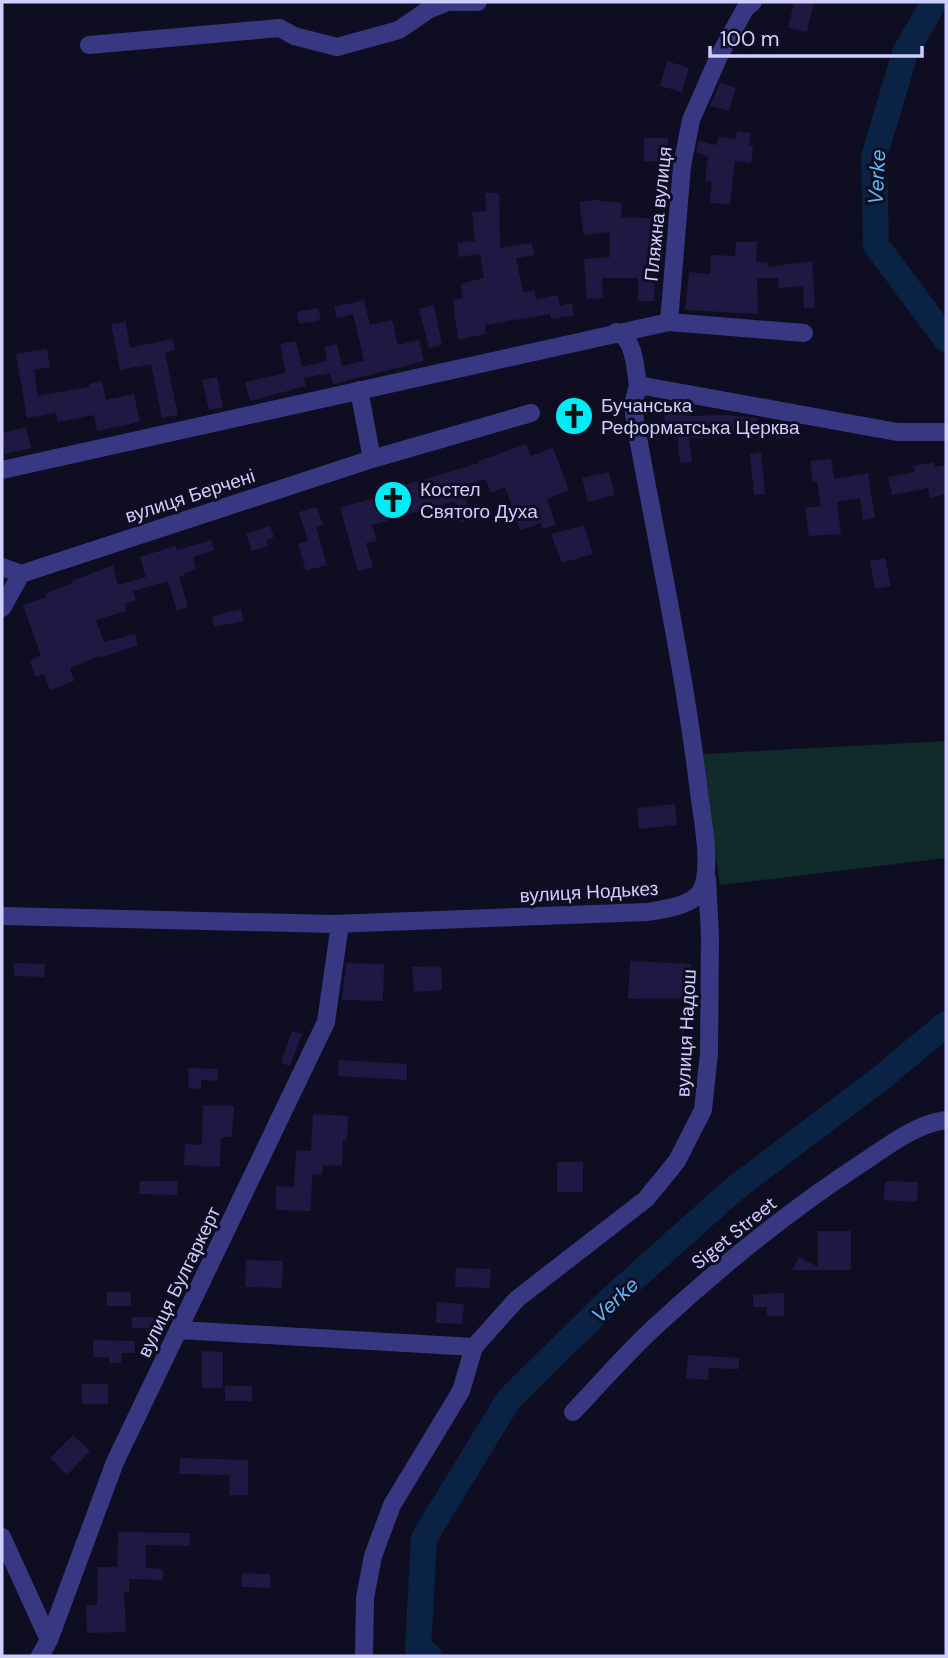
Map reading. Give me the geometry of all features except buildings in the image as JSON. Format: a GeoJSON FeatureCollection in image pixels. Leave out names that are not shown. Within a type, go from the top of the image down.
{"type":"FeatureCollection","features":[{"type":"Feature","properties":{"kind":"street"},"geometry":{"type":"LineString","coordinates":[[89,45],[280,28],[294,36],[337,47],[399,30],[428,10],[448,2],[478,2]]}},
{"type":"Feature","properties":{"kind":"street","name":"Пляжна вулиця"},"geometry":{"type":"LineString","coordinates":[[669,322],[682,166],[691,120],[719,56],[744,9],[753,2]]}},
{"type":"Feature","properties":{"kind":"street"},"geometry":{"type":"LineString","coordinates":[[2,470],[669,322],[804,332]]}},
{"type":"Feature","properties":{"kind":"street"},"geometry":{"type":"LineString","coordinates":[[617,332],[629,341],[638,385],[634,393],[634,413],[688,704],[704,828],[707,877]]}},
{"type":"Feature","properties":{"kind":"street"},"geometry":{"type":"LineString","coordinates":[[638,385],[897,432],[946,432]]}},
{"type":"Feature","properties":{"kind":"street"},"geometry":{"type":"LineString","coordinates":[[359,390],[372,459]]}},
{"type":"Feature","properties":{"kind":"street","name":"вулиця Берчені"},"geometry":{"type":"LineString","coordinates":[[21,574],[372,459],[531,413]]}},
{"type":"Feature","properties":{"kind":"street"},"geometry":{"type":"LineString","coordinates":[[2,567],[21,574],[2,608]]}},
{"type":"Feature","properties":{"kind":"street","name":"вулиця Нодькез"},"geometry":{"type":"LineString","coordinates":[[2,916],[340,924],[648,912],[688,901],[699,894],[707,877]]}},
{"type":"Feature","properties":{"kind":"street","name":"вулиця Надош"},"geometry":{"type":"LineString","coordinates":[[365,1656],[365,1598],[373,1556],[392,1505],[461,1391],[474,1347],[517,1299],[646,1199],[677,1161],[703,1110],[709,1053],[710,937],[707,877]]}},
{"type":"Feature","properties":{"kind":"street","name":"вулиця Булгаркерт"},"geometry":{"type":"LineString","coordinates":[[40,1656],[49,1640],[115,1462],[326,1022],[340,924]]}},
{"type":"Feature","properties":{"kind":"street","name":"Siget Street"},"geometry":{"type":"LineString","coordinates":[[573,1412],[657,1325],[763,1235],[837,1179],[901,1137],[946,1119]]}},
{"type":"Feature","properties":{"kind":"street"},"geometry":{"type":"LineString","coordinates":[[180,1330],[474,1347]]}},
{"type":"Feature","properties":{"kind":"street"},"geometry":{"type":"LineString","coordinates":[[2,1537],[49,1640]]}},
{"type":"Feature","properties":{"kind":"green space"},"geometry":{"type":"Polygon","coordinates":[[[946,741],[946,858],[720,885],[703,754],[946,741]]]}},
{"type":"Feature","properties":{"kind":"waterway","name":"Verke"},"geometry":{"type":"LineString","coordinates":[[934,2],[905,53],[874,157],[876,245],[946,339]]}},
{"type":"Feature","properties":{"kind":"waterway","name":"Verke"},"geometry":{"type":"LineString","coordinates":[[429,1656],[418,1649],[424,1538],[509,1399],[612,1298],[733,1190],[881,1078],[946,1024]]}},
{"type":"Feature","properties":{"kind":"place","name":"Бучанська Реформатська Церква"},"geometry":{"type":"Point","coordinates":[574,416]}},
{"type":"Feature","properties":{"kind":"place","name":"Костел Святого Духа"},"geometry":{"type":"Point","coordinates":[393,500]}}]}
